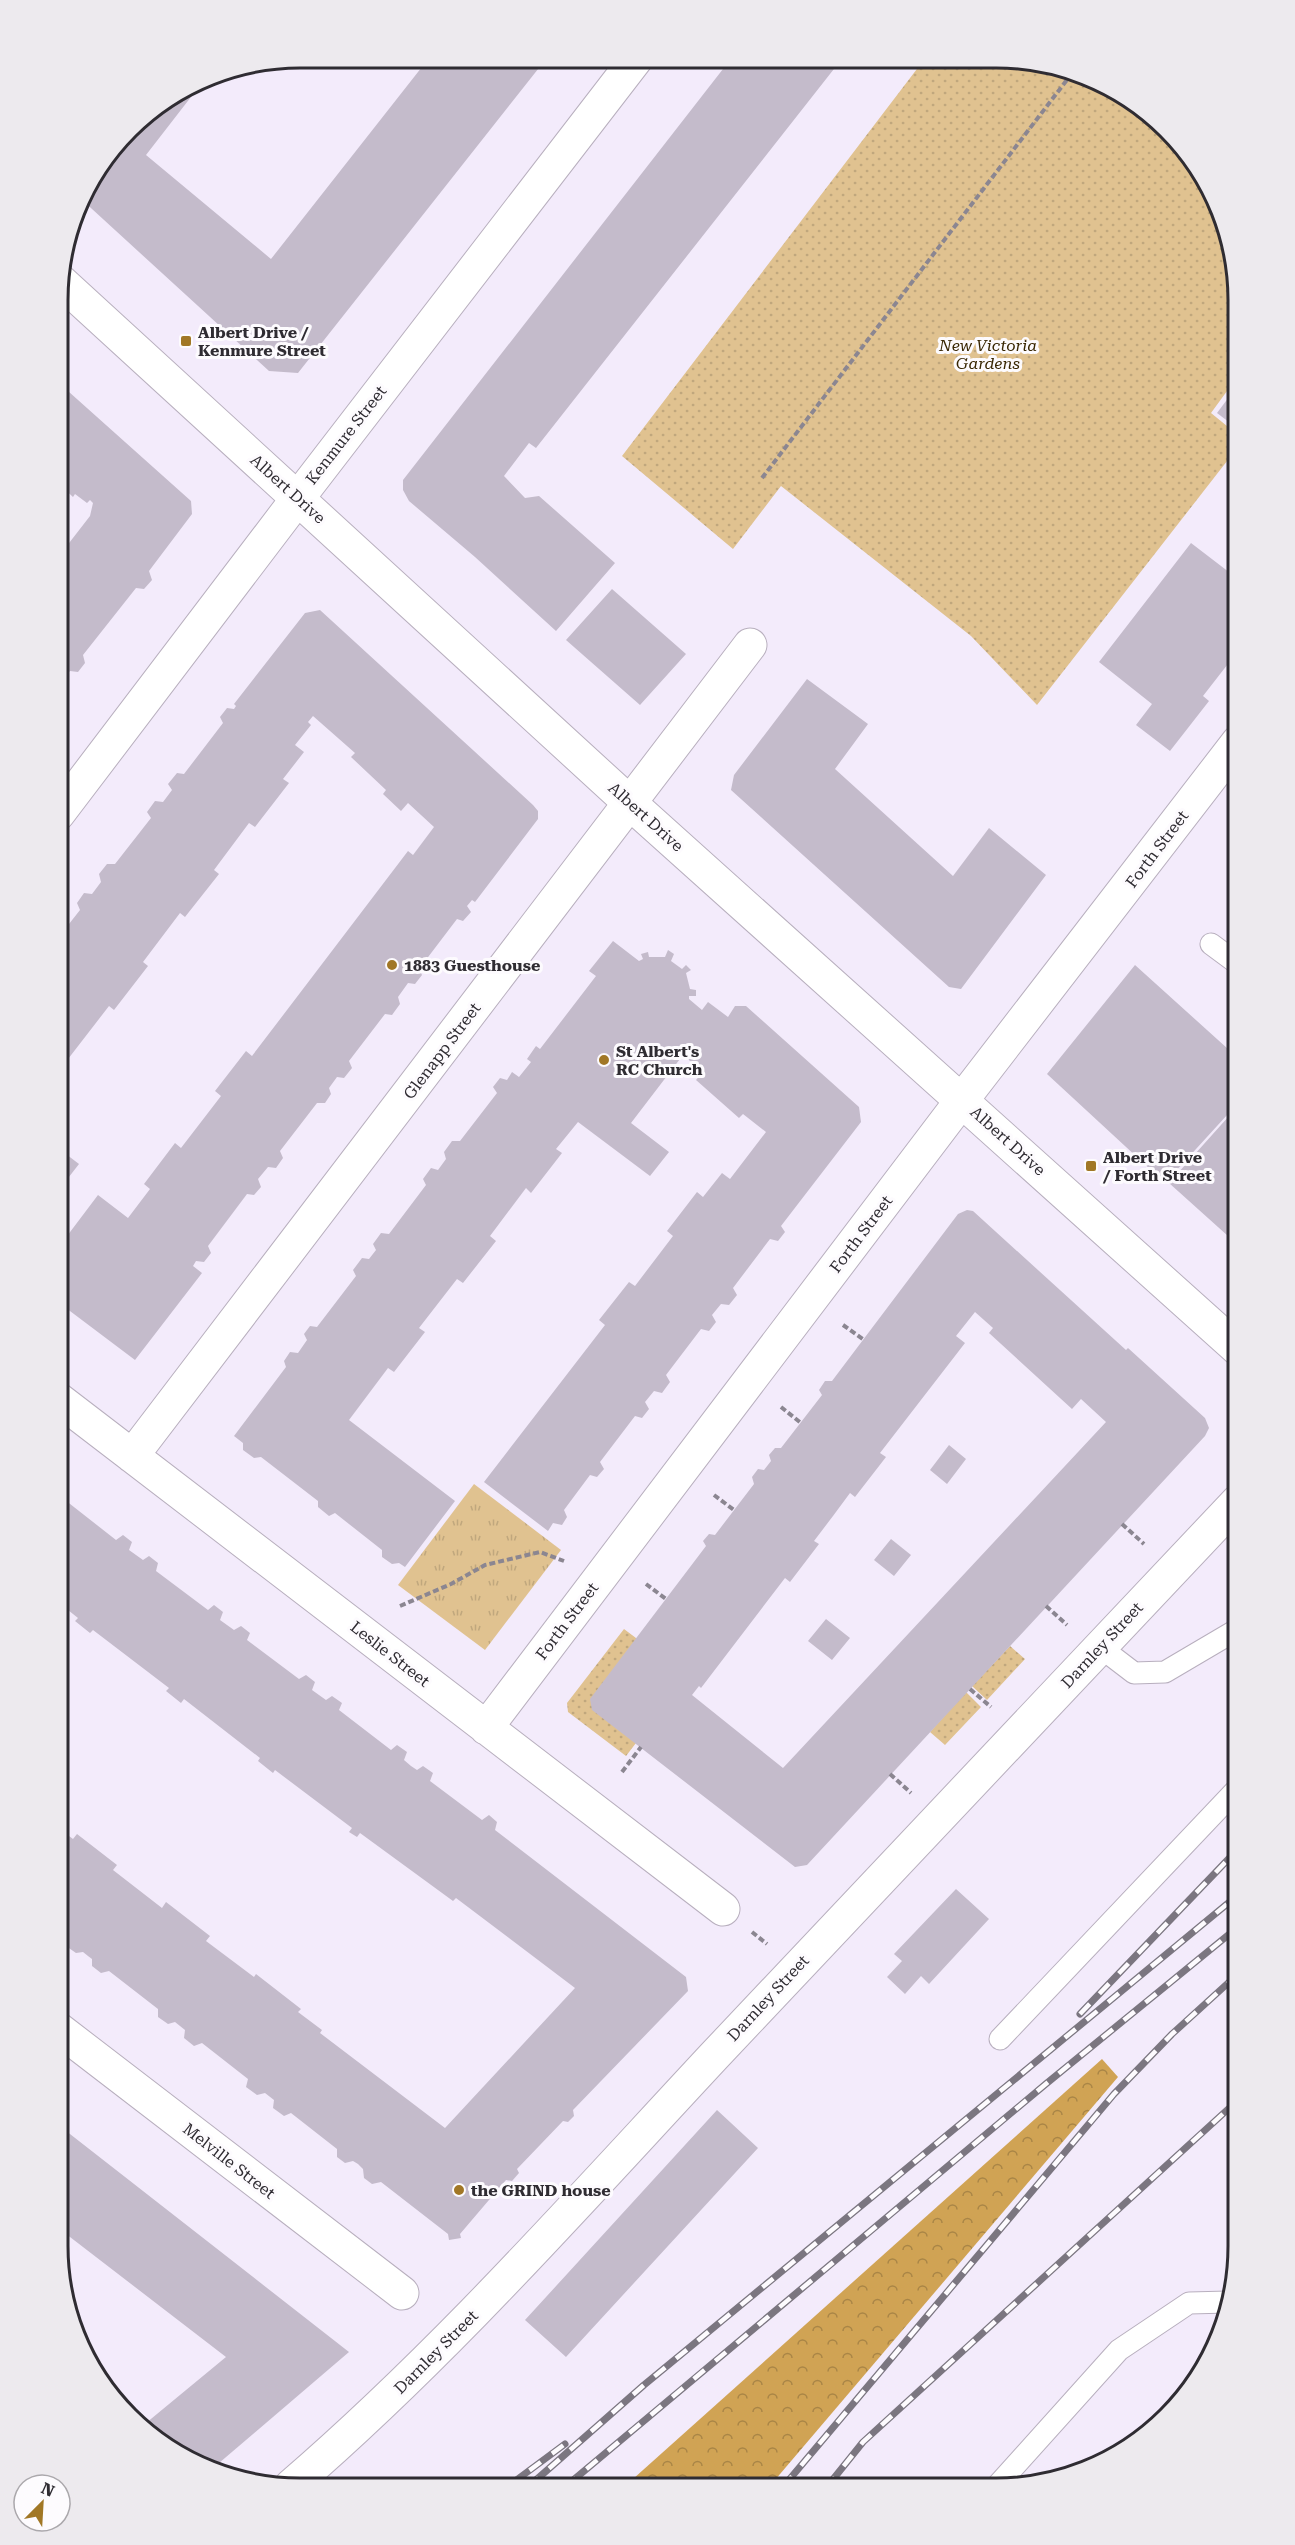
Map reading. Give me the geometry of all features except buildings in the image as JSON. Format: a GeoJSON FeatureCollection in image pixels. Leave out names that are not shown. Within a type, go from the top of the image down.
{"type":"FeatureCollection","features":[{"type":"Feature","properties":{"kind":"street","name":"Kenmure Street"},"geometry":{"type":"LineString","coordinates":[[68,801],[630,67]]}},
{"type":"Feature","properties":{"kind":"street","name":"Albert Drive"},"geometry":{"type":"LineString","coordinates":[[68,287],[631,804],[1228,1340]]}},
{"type":"Feature","properties":{"kind":"street","name":"Glenapp Street"},"geometry":{"type":"LineString","coordinates":[[132,1456],[750,645]]}},
{"type":"Feature","properties":{"kind":"street","name":"Forth Street"},"geometry":{"type":"LineString","coordinates":[[486,1728],[962,1100],[1228,755]]}},
{"type":"Feature","properties":{"kind":"street","name":"Leslie Street"},"geometry":{"type":"LineString","coordinates":[[68,1407],[723,1909]]}},
{"type":"Feature","properties":{"kind":"street","name":"Darnley Street"},"geometry":{"type":"LineString","coordinates":[[300,2478],[364,2422],[454,2334],[1228,1512]]}},
{"type":"Feature","properties":{"kind":"street","name":"Melville Street"},"geometry":{"type":"LineString","coordinates":[[68,2036],[402,2294]]}},
{"type":"Feature","properties":{"kind":"lane"},"geometry":{"type":"LineString","coordinates":[[1211,944],[1228,957]]}},
{"type":"Feature","properties":{"kind":"lane"},"geometry":{"type":"LineString","coordinates":[[1100,1647],[1134,1673],[1164,1672],[1228,1635]]}},
{"type":"Feature","properties":{"kind":"lane"},"geometry":{"type":"LineString","coordinates":[[1000,2039],[1228,1799]]}},
{"type":"Feature","properties":{"kind":"lane"},"geometry":{"type":"LineString","coordinates":[[1004,2477],[1119,2350],[1189,2303],[1221,2302]]}},
{"type":"Feature","properties":{"kind":"path"},"geometry":{"type":"LineString","coordinates":[[762,478],[1068,79]]}},
{"type":"Feature","properties":{"kind":"path"},"geometry":{"type":"LineString","coordinates":[[843,1325],[864,1340]]}},
{"type":"Feature","properties":{"kind":"path"},"geometry":{"type":"LineString","coordinates":[[781,1407],[801,1423]]}},
{"type":"Feature","properties":{"kind":"path"},"geometry":{"type":"LineString","coordinates":[[714,1495],[734,1510]]}},
{"type":"Feature","properties":{"kind":"path"},"geometry":{"type":"LineString","coordinates":[[1122,1524],[1144,1544]]}},
{"type":"Feature","properties":{"kind":"path"},"geometry":{"type":"LineString","coordinates":[[400,1606],[451,1584],[485,1565],[540,1552],[565,1561]]}},
{"type":"Feature","properties":{"kind":"path"},"geometry":{"type":"LineString","coordinates":[[646,1584],[666,1599]]}},
{"type":"Feature","properties":{"kind":"path"},"geometry":{"type":"LineString","coordinates":[[1047,1606],[1068,1626]]}},
{"type":"Feature","properties":{"kind":"path"},"geometry":{"type":"LineString","coordinates":[[970,1689],[991,1708]]}},
{"type":"Feature","properties":{"kind":"path"},"geometry":{"type":"LineString","coordinates":[[622,1772],[641,1747]]}},
{"type":"Feature","properties":{"kind":"path"},"geometry":{"type":"LineString","coordinates":[[890,1774],[912,1793]]}},
{"type":"Feature","properties":{"kind":"path"},"geometry":{"type":"LineString","coordinates":[[723,1909],[797,1967]]}},
{"type":"Feature","properties":{"kind":"green space","name":"New Victoria Gardens"},"geometry":{"type":"Polygon","coordinates":[[[918,67],[1026,69],[1056,75],[1098,91],[1137,115],[1160,135],[1180,158],[1204,197],[1220,239],[1226,269],[1228,390],[1211,413],[1228,427],[1228,460],[1037,705],[971,636],[781,486],[733,549],[622,456],[918,67]]]}},
{"type":"Feature","properties":{"kind":"green space"},"geometry":{"type":"Polygon","coordinates":[[[474,1484],[561,1550],[485,1650],[398,1585],[474,1484]]]}},
{"type":"Feature","properties":{"kind":"green space"},"geometry":{"type":"Polygon","coordinates":[[[624,1629],[636,1638],[636,1743],[626,1756],[568,1712],[567,1703],[624,1629]]]}},
{"type":"Feature","properties":{"kind":"green space"},"geometry":{"type":"Polygon","coordinates":[[[1010,1646],[1025,1659],[987,1700],[972,1686],[1010,1646]]]}},
{"type":"Feature","properties":{"kind":"green space"},"geometry":{"type":"Polygon","coordinates":[[[966,1692],[981,1707],[945,1745],[930,1732],[966,1692]]]}},
{"type":"Feature","properties":{"kind":"green space"},"geometry":{"type":"Polygon","coordinates":[[[1102,2059],[1118,2077],[777,2478],[634,2478],[1102,2059]]]}},
{"type":"Feature","properties":{"kind":"railway"},"geometry":{"type":"LineString","coordinates":[[1080,2014],[1228,1859]]}},
{"type":"Feature","properties":{"kind":"railway"},"geometry":{"type":"LineString","coordinates":[[538,2478],[644,2385],[1228,1903]]}},
{"type":"Feature","properties":{"kind":"railway"},"geometry":{"type":"LineString","coordinates":[[576,2478],[1047,2083],[1228,1935]]}},
{"type":"Feature","properties":{"kind":"railway"},"geometry":{"type":"LineString","coordinates":[[791,2478],[1114,2094],[1172,2034],[1228,1983]]}},
{"type":"Feature","properties":{"kind":"railway"},"geometry":{"type":"LineString","coordinates":[[834,2478],[863,2442],[1228,2109]]}},
{"type":"Feature","properties":{"kind":"railway"},"geometry":{"type":"LineString","coordinates":[[519,2478],[565,2444]]}},
{"type":"Feature","properties":{"kind":"place","name":"Albert Drive / Kenmure Street"},"geometry":{"type":"Point","coordinates":[186,341]}},
{"type":"Feature","properties":{"kind":"place","name":"1883 Guesthouse"},"geometry":{"type":"Point","coordinates":[392,965]}},
{"type":"Feature","properties":{"kind":"place","name":"St Albert's RC Church"},"geometry":{"type":"Point","coordinates":[604,1060]}},
{"type":"Feature","properties":{"kind":"place","name":"Albert Drive / Forth Street"},"geometry":{"type":"Point","coordinates":[1091,1166]}},
{"type":"Feature","properties":{"kind":"place","name":"the GRIND house"},"geometry":{"type":"Point","coordinates":[459,2190]}}]}
